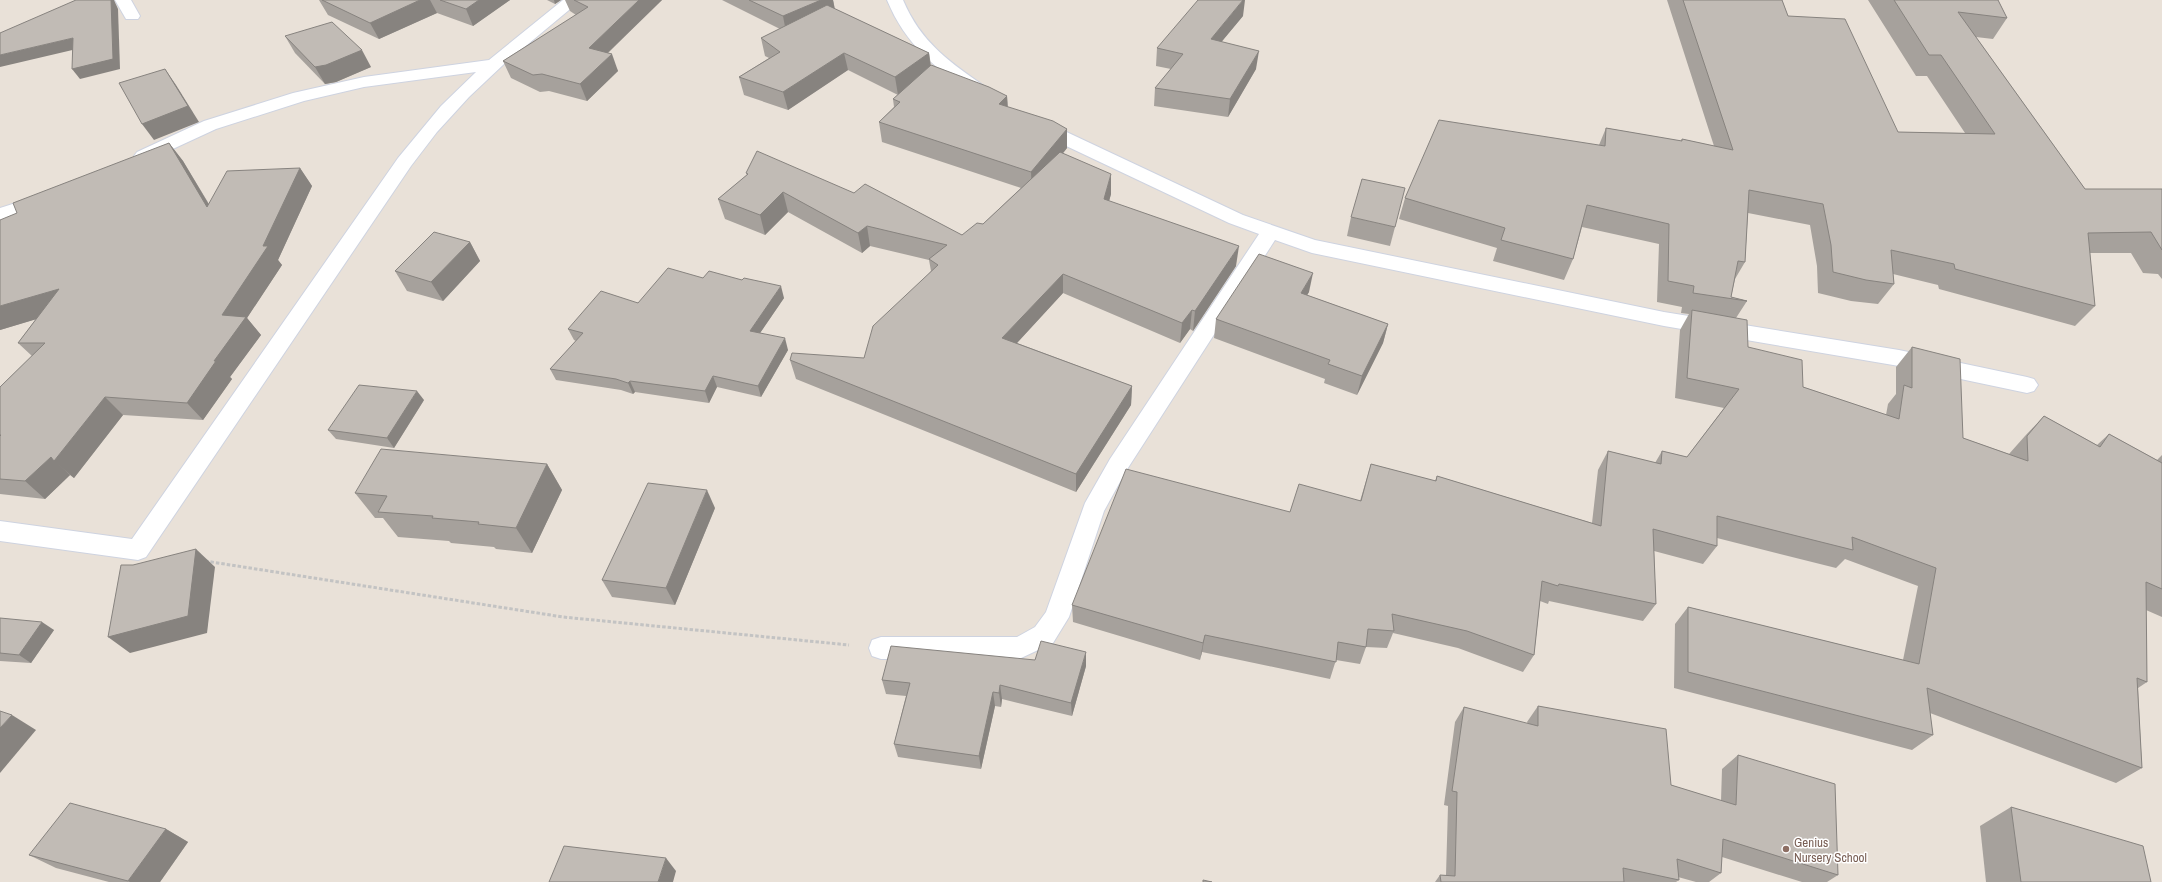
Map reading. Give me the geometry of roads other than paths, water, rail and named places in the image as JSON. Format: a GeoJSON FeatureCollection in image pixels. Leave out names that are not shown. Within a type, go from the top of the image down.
{"type":"FeatureCollection","features":[{"type":"Feature","properties":{"kind":"street"},"geometry":{"type":"LineString","coordinates":[[123,0],[132,16]]}},
{"type":"Feature","properties":{"kind":"street"},"geometry":{"type":"LineString","coordinates":[[0,531],[138,550],[244,391],[334,264],[384,189],[432,127],[492,65],[573,0]]}},
{"type":"Feature","properties":{"kind":"street"},"geometry":{"type":"LineString","coordinates":[[895,0],[913,35],[933,58],[993,99]]}},
{"type":"Feature","properties":{"kind":"street"},"geometry":{"type":"LineString","coordinates":[[127,164],[210,126],[299,97],[364,82],[492,65]]}},
{"type":"Feature","properties":{"kind":"street"},"geometry":{"type":"LineString","coordinates":[[1028,118],[1068,140],[1236,219],[1270,233],[1312,246],[1664,319],[1899,358],[2027,385]]}},
{"type":"Feature","properties":{"kind":"street"},"geometry":{"type":"LineString","coordinates":[[0,215],[57,195]]}},
{"type":"Feature","properties":{"kind":"street"},"geometry":{"type":"LineString","coordinates":[[881,648],[1019,648],[1044,635],[1057,617],[1093,510],[1118,465],[1218,310],[1270,233]]}},
{"type":"Feature","properties":{"kind":"place","name":"Genius Nursery School"},"geometry":{"type":"Point","coordinates":[1786,849]}}]}
